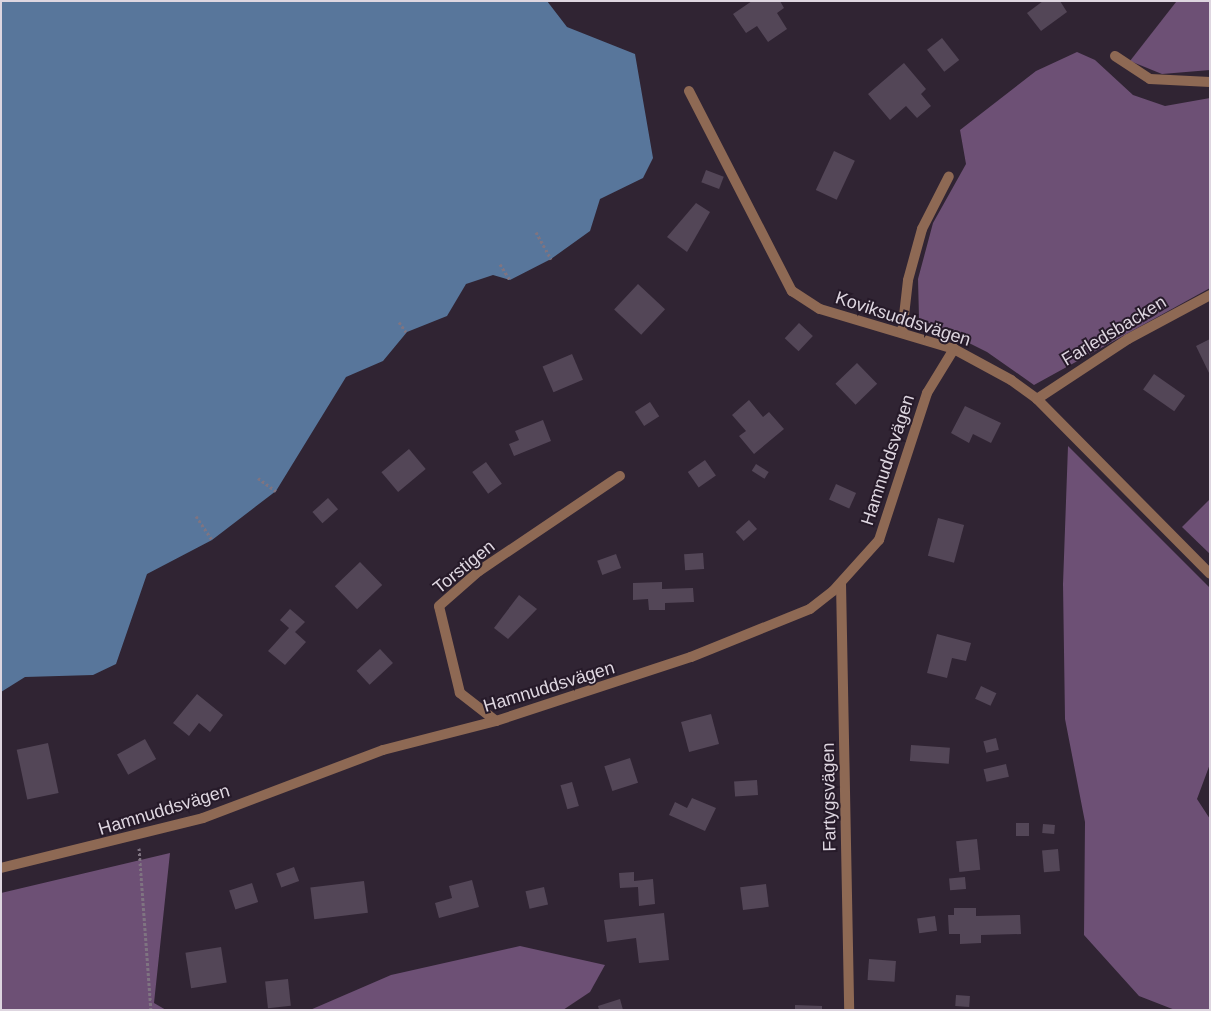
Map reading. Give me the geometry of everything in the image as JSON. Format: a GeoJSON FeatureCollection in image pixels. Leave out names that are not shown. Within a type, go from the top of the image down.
{"type":"FeatureCollection","features":[{"type":"Feature","properties":{"kind":"street"},"geometry":{"type":"LineString","coordinates":[[1115,56],[1150,79],[1210,82]]}},
{"type":"Feature","properties":{"kind":"street","name":"Koviksuddsvägen"},"geometry":{"type":"LineString","coordinates":[[689,91],[792,291],[820,309],[954,349],[1037,399],[1210,574]]}},
{"type":"Feature","properties":{"kind":"street"},"geometry":{"type":"LineString","coordinates":[[902,333],[908,280],[922,229],[949,176]]}},
{"type":"Feature","properties":{"kind":"street","name":"Farledsbacken"},"geometry":{"type":"LineString","coordinates":[[1037,399],[1128,339],[1210,295]]}},
{"type":"Feature","properties":{"kind":"street","name":"Hamnuddsvägen"},"geometry":{"type":"LineString","coordinates":[[1,868],[203,818],[383,750],[496,721],[691,658],[810,609],[841,583],[879,540],[926,393],[954,349]]}},
{"type":"Feature","properties":{"kind":"street","name":"Torstigen"},"geometry":{"type":"LineString","coordinates":[[496,721],[460,694],[439,606],[479,571],[620,476]]}},
{"type":"Feature","properties":{"kind":"street","name":"Fartygsvägen"},"geometry":{"type":"LineString","coordinates":[[841,583],[849,1010]]}},
{"type":"Feature","properties":{"kind":"path"},"geometry":{"type":"LineString","coordinates":[[536,232],[551,259]]}},
{"type":"Feature","properties":{"kind":"path"},"geometry":{"type":"LineString","coordinates":[[500,264],[510,280]]}},
{"type":"Feature","properties":{"kind":"path"},"geometry":{"type":"LineString","coordinates":[[399,322],[406,332]]}},
{"type":"Feature","properties":{"kind":"path"},"geometry":{"type":"LineString","coordinates":[[258,478],[276,491]]}},
{"type":"Feature","properties":{"kind":"path"},"geometry":{"type":"LineString","coordinates":[[196,516],[212,540]]}},
{"type":"Feature","properties":{"kind":"path"},"geometry":{"type":"LineString","coordinates":[[139,852],[151,1010]]}},
{"type":"Feature","properties":{"kind":"shaded area"},"geometry":{"type":"Polygon","coordinates":[[[1210,1],[1210,70],[1162,74],[1130,61],[1176,2],[1210,1]]]}},
{"type":"Feature","properties":{"kind":"shaded area"},"geometry":{"type":"Polygon","coordinates":[[[1077,52],[1095,60],[1133,95],[1165,106],[1210,98],[1210,288],[1034,385],[987,352],[919,318],[918,279],[933,223],[966,164],[960,130],[1036,71],[1077,52]]]}},
{"type":"Feature","properties":{"kind":"shaded area"},"geometry":{"type":"Polygon","coordinates":[[[1068,446],[1210,588],[1210,764],[1197,799],[1210,819],[1210,1010],[1175,1010],[1139,996],[1084,935],[1085,822],[1065,719],[1063,584],[1068,446]]]}},
{"type":"Feature","properties":{"kind":"shaded area"},"geometry":{"type":"Polygon","coordinates":[[[1210,499],[1210,554],[1182,527],[1210,499]]]}},
{"type":"Feature","properties":{"kind":"shaded area"},"geometry":{"type":"Polygon","coordinates":[[[170,853],[154,1003],[166,1010],[1,1010],[1,893],[170,853]]]}},
{"type":"Feature","properties":{"kind":"shaded area"},"geometry":{"type":"Polygon","coordinates":[[[520,946],[605,965],[590,992],[563,1010],[310,1010],[391,975],[520,946]]]}},
{"type":"Feature","properties":{"kind":"water"},"geometry":{"type":"Polygon","coordinates":[[[1,1],[547,1],[567,27],[635,54],[653,158],[643,178],[600,199],[590,231],[551,259],[510,280],[493,275],[466,284],[447,316],[407,332],[383,361],[346,377],[276,491],[212,540],[147,574],[116,664],[93,675],[25,677],[1,692],[1,1]]]}},
{"type":"Feature","properties":{"kind":"building"},"geometry":{"type":"Polygon","coordinates":[[[752,1],[780,1],[784,8],[777,13],[787,29],[768,42],[757,26],[746,33],[733,14],[752,1]]]}},
{"type":"Feature","properties":{"kind":"building"},"geometry":{"type":"Polygon","coordinates":[[[1043,1],[1060,1],[1067,12],[1041,31],[1027,13],[1043,1]]]}},
{"type":"Feature","properties":{"kind":"building"},"geometry":{"type":"Polygon","coordinates":[[[942,38],[959,60],[944,72],[927,50],[942,38]]]}},
{"type":"Feature","properties":{"kind":"building"},"geometry":{"type":"Polygon","coordinates":[[[904,63],[926,89],[921,94],[931,106],[917,118],[906,106],[890,120],[868,94],[904,63]]]}},
{"type":"Feature","properties":{"kind":"building"},"geometry":{"type":"Polygon","coordinates":[[[834,151],[855,161],[837,200],[816,190],[834,151]]]}},
{"type":"Feature","properties":{"kind":"building"},"geometry":{"type":"Polygon","coordinates":[[[706,170],[724,177],[719,189],[701,182],[706,170]]]}},
{"type":"Feature","properties":{"kind":"building"},"geometry":{"type":"Polygon","coordinates":[[[696,203],[710,212],[687,252],[667,237],[696,203]]]}},
{"type":"Feature","properties":{"kind":"building"},"geometry":{"type":"Polygon","coordinates":[[[638,284],[665,309],[641,335],[614,310],[638,284]]]}},
{"type":"Feature","properties":{"kind":"building"},"geometry":{"type":"Polygon","coordinates":[[[799,323],[813,336],[799,351],[785,338],[799,323]]]}},
{"type":"Feature","properties":{"kind":"building"},"geometry":{"type":"Polygon","coordinates":[[[1210,339],[1210,375],[1196,346],[1210,339]]]}},
{"type":"Feature","properties":{"kind":"building"},"geometry":{"type":"Polygon","coordinates":[[[572,354],[583,380],[553,392],[543,367],[572,354]]]}},
{"type":"Feature","properties":{"kind":"building"},"geometry":{"type":"Polygon","coordinates":[[[857,363],[877,384],[856,405],[835,384],[857,363]]]}},
{"type":"Feature","properties":{"kind":"building"},"geometry":{"type":"Polygon","coordinates":[[[1154,374],[1185,396],[1174,411],[1143,390],[1154,374]]]}},
{"type":"Feature","properties":{"kind":"building"},"geometry":{"type":"Polygon","coordinates":[[[749,400],[763,417],[769,412],[784,429],[754,454],[739,436],[746,431],[732,415],[749,400]]]}},
{"type":"Feature","properties":{"kind":"building"},"geometry":{"type":"Polygon","coordinates":[[[650,402],[659,416],[644,426],[635,412],[650,402]]]}},
{"type":"Feature","properties":{"kind":"building"},"geometry":{"type":"Polygon","coordinates":[[[965,406],[1001,423],[991,443],[973,434],[969,443],[951,433],[965,406]]]}},
{"type":"Feature","properties":{"kind":"building"},"geometry":{"type":"Polygon","coordinates":[[[543,420],[551,441],[514,456],[509,444],[519,440],[515,431],[543,420]]]}},
{"type":"Feature","properties":{"kind":"building"},"geometry":{"type":"Polygon","coordinates":[[[409,449],[426,469],[398,492],[381,472],[409,449]]]}},
{"type":"Feature","properties":{"kind":"building"},"geometry":{"type":"Polygon","coordinates":[[[705,460],[716,476],[699,488],[688,472],[705,460]]]}},
{"type":"Feature","properties":{"kind":"building"},"geometry":{"type":"Polygon","coordinates":[[[486,462],[502,484],[488,494],[472,472],[486,462]]]}},
{"type":"Feature","properties":{"kind":"building"},"geometry":{"type":"Polygon","coordinates":[[[756,464],[769,472],[764,479],[752,471],[756,464]]]}},
{"type":"Feature","properties":{"kind":"building"},"geometry":{"type":"Polygon","coordinates":[[[836,484],[856,493],[849,508],[829,500],[836,484]]]}},
{"type":"Feature","properties":{"kind":"building"},"geometry":{"type":"Polygon","coordinates":[[[328,498],[338,509],[322,523],[312,512],[328,498]]]}},
{"type":"Feature","properties":{"kind":"building"},"geometry":{"type":"Polygon","coordinates":[[[938,518],[964,525],[954,563],[928,556],[938,518]]]}},
{"type":"Feature","properties":{"kind":"building"},"geometry":{"type":"Polygon","coordinates":[[[749,520],[757,529],[744,541],[736,532],[749,520]]]}},
{"type":"Feature","properties":{"kind":"building"},"geometry":{"type":"Polygon","coordinates":[[[703,553],[704,569],[685,570],[684,554],[703,553]]]}},
{"type":"Feature","properties":{"kind":"building"},"geometry":{"type":"Polygon","coordinates":[[[616,554],[621,568],[602,575],[597,561],[616,554]]]}},
{"type":"Feature","properties":{"kind":"building"},"geometry":{"type":"Polygon","coordinates":[[[360,562],[382,585],[357,609],[335,586],[360,562]]]}},
{"type":"Feature","properties":{"kind":"building"},"geometry":{"type":"Polygon","coordinates":[[[662,582],[662,589],[693,588],[694,602],[665,603],[665,610],[649,610],[648,599],[633,600],[633,583],[662,582]]]}},
{"type":"Feature","properties":{"kind":"building"},"geometry":{"type":"Polygon","coordinates":[[[519,595],[537,609],[508,639],[494,628],[519,595]]]}},
{"type":"Feature","properties":{"kind":"building"},"geometry":{"type":"Polygon","coordinates":[[[290,609],[305,622],[295,632],[306,642],[285,665],[268,651],[289,628],[280,620],[290,609]]]}},
{"type":"Feature","properties":{"kind":"building"},"geometry":{"type":"Polygon","coordinates":[[[937,634],[971,643],[966,661],[952,658],[947,678],[927,673],[937,634]]]}},
{"type":"Feature","properties":{"kind":"building"},"geometry":{"type":"Polygon","coordinates":[[[380,649],[393,663],[370,685],[357,671],[380,649]]]}},
{"type":"Feature","properties":{"kind":"building"},"geometry":{"type":"Polygon","coordinates":[[[981,686],[996,693],[990,706],[975,699],[981,686]]]}},
{"type":"Feature","properties":{"kind":"building"},"geometry":{"type":"Polygon","coordinates":[[[197,694],[223,715],[210,732],[199,723],[189,736],[173,723],[197,694]]]}},
{"type":"Feature","properties":{"kind":"building"},"geometry":{"type":"Polygon","coordinates":[[[711,714],[719,744],[689,752],[681,722],[711,714]]]}},
{"type":"Feature","properties":{"kind":"building"},"geometry":{"type":"Polygon","coordinates":[[[996,738],[999,750],[986,753],[983,741],[996,738]]]}},
{"type":"Feature","properties":{"kind":"building"},"geometry":{"type":"Polygon","coordinates":[[[145,739],[156,759],[128,775],[117,755],[145,739]]]}},
{"type":"Feature","properties":{"kind":"building"},"geometry":{"type":"Polygon","coordinates":[[[48,743],[59,793],[27,800],[17,750],[48,743]]]}},
{"type":"Feature","properties":{"kind":"building"},"geometry":{"type":"Polygon","coordinates":[[[911,745],[950,748],[949,764],[910,761],[911,745]]]}},
{"type":"Feature","properties":{"kind":"building"},"geometry":{"type":"Polygon","coordinates":[[[630,758],[638,783],[612,791],[604,766],[630,758]]]}},
{"type":"Feature","properties":{"kind":"building"},"geometry":{"type":"Polygon","coordinates":[[[1006,764],[1009,777],[987,782],[984,769],[1006,764]]]}},
{"type":"Feature","properties":{"kind":"building"},"geometry":{"type":"Polygon","coordinates":[[[757,780],[758,795],[735,797],[734,782],[757,780]]]}},
{"type":"Feature","properties":{"kind":"building"},"geometry":{"type":"Polygon","coordinates":[[[572,782],[579,806],[567,809],[560,785],[572,782]]]}},
{"type":"Feature","properties":{"kind":"building"},"geometry":{"type":"Polygon","coordinates":[[[692,798],[716,808],[705,831],[669,815],[675,802],[687,808],[692,798]]]}},
{"type":"Feature","properties":{"kind":"building"},"geometry":{"type":"Polygon","coordinates":[[[1016,823],[1029,823],[1029,836],[1016,836],[1016,823]]]}},
{"type":"Feature","properties":{"kind":"building"},"geometry":{"type":"Polygon","coordinates":[[[1043,824],[1055,825],[1054,834],[1042,833],[1043,824]]]}},
{"type":"Feature","properties":{"kind":"building"},"geometry":{"type":"Polygon","coordinates":[[[977,839],[980,870],[959,872],[956,841],[977,839]]]}},
{"type":"Feature","properties":{"kind":"building"},"geometry":{"type":"Polygon","coordinates":[[[1058,849],[1060,871],[1044,872],[1042,850],[1058,849]]]}},
{"type":"Feature","properties":{"kind":"building"},"geometry":{"type":"Polygon","coordinates":[[[294,867],[299,881],[281,888],[276,873],[294,867]]]}},
{"type":"Feature","properties":{"kind":"building"},"geometry":{"type":"Polygon","coordinates":[[[634,872],[634,881],[653,879],[655,904],[639,906],[638,887],[620,888],[619,873],[634,872]]]}},
{"type":"Feature","properties":{"kind":"building"},"geometry":{"type":"Polygon","coordinates":[[[965,877],[966,889],[950,890],[949,878],[965,877]]]}},
{"type":"Feature","properties":{"kind":"building"},"geometry":{"type":"Polygon","coordinates":[[[472,880],[479,907],[439,918],[435,903],[452,898],[449,886],[472,880]]]}},
{"type":"Feature","properties":{"kind":"building"},"geometry":{"type":"Polygon","coordinates":[[[364,881],[368,913],[314,919],[310,888],[364,881]]]}},
{"type":"Feature","properties":{"kind":"building"},"geometry":{"type":"Polygon","coordinates":[[[252,883],[258,902],[235,909],[229,890],[252,883]]]}},
{"type":"Feature","properties":{"kind":"building"},"geometry":{"type":"Polygon","coordinates":[[[766,884],[769,907],[743,910],[740,887],[766,884]]]}},
{"type":"Feature","properties":{"kind":"building"},"geometry":{"type":"Polygon","coordinates":[[[544,887],[548,905],[530,909],[525,891],[544,887]]]}},
{"type":"Feature","properties":{"kind":"building"},"geometry":{"type":"Polygon","coordinates":[[[954,908],[976,908],[976,916],[1020,915],[1021,934],[981,935],[981,943],[960,944],[960,934],[949,934],[948,915],[954,915],[954,908]]]}},
{"type":"Feature","properties":{"kind":"building"},"geometry":{"type":"Polygon","coordinates":[[[664,913],[669,960],[639,963],[636,938],[607,942],[604,920],[664,913]]]}},
{"type":"Feature","properties":{"kind":"building"},"geometry":{"type":"Polygon","coordinates":[[[935,916],[937,931],[919,933],[917,919],[935,916]]]}},
{"type":"Feature","properties":{"kind":"building"},"geometry":{"type":"Polygon","coordinates":[[[221,947],[227,983],[191,988],[185,953],[221,947]]]}},
{"type":"Feature","properties":{"kind":"building"},"geometry":{"type":"Polygon","coordinates":[[[869,959],[896,961],[894,982],[868,980],[869,959]]]}},
{"type":"Feature","properties":{"kind":"building"},"geometry":{"type":"Polygon","coordinates":[[[288,979],[291,1006],[268,1008],[265,981],[288,979]]]}},
{"type":"Feature","properties":{"kind":"building"},"geometry":{"type":"Polygon","coordinates":[[[956,995],[970,996],[969,1007],[955,1006],[956,995]]]}},
{"type":"Feature","properties":{"kind":"building"},"geometry":{"type":"Polygon","coordinates":[[[620,999],[623,1010],[599,1010],[598,1006],[620,999]]]}},
{"type":"Feature","properties":{"kind":"building"},"geometry":{"type":"Polygon","coordinates":[[[795,1005],[822,1006],[822,1010],[795,1010],[795,1005]]]}}]}
